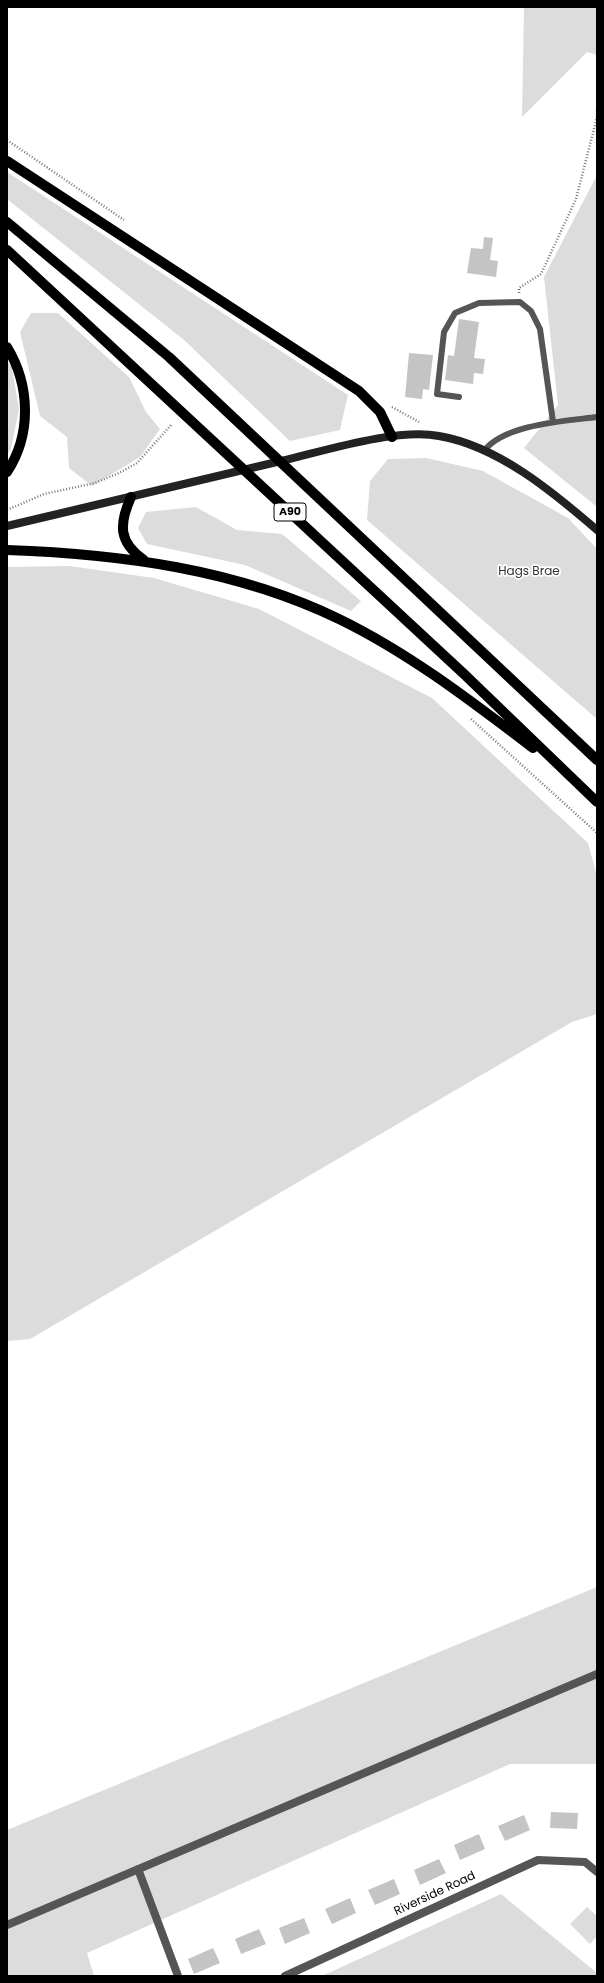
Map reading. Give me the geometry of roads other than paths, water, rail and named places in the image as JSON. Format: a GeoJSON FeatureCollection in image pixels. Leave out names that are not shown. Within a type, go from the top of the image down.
{"type":"FeatureCollection","features":[{"type":"Feature","properties":{"kind":"main road"},"geometry":{"type":"LineString","coordinates":[[7,161],[359,390],[380,412],[392,437]]}},
{"type":"Feature","properties":{"kind":"main road","name":"A90"},"geometry":{"type":"LineString","coordinates":[[7,222],[169,357],[597,760]]}},
{"type":"Feature","properties":{"kind":"main road","name":"A90"},"geometry":{"type":"LineString","coordinates":[[7,250],[464,674],[597,802]]}},
{"type":"Feature","properties":{"kind":"main road"},"geometry":{"type":"LineString","coordinates":[[7,347],[14,358],[22,385],[26,412],[22,441],[7,472]]}},
{"type":"Feature","properties":{"kind":"main road"},"geometry":{"type":"LineString","coordinates":[[131,497],[124,512],[122,529],[126,542],[132,551],[146,561]]}},
{"type":"Feature","properties":{"kind":"main road"},"geometry":{"type":"LineString","coordinates":[[7,550],[63,552],[146,561],[236,581],[290,598],[340,619],[392,648],[456,689],[571,778]]}},
{"type":"Feature","properties":{"kind":"street"},"geometry":{"type":"LineString","coordinates":[[7,526],[344,446],[417,434],[438,435],[484,451],[517,468],[543,486],[597,530]]}},
{"type":"Feature","properties":{"kind":"street"},"geometry":{"type":"LineString","coordinates":[[7,1925],[597,1674]]}},
{"type":"Feature","properties":{"kind":"street","name":"Riverside Road"},"geometry":{"type":"LineString","coordinates":[[285,1976],[538,1860],[585,1862],[597,1872]]}},
{"type":"Feature","properties":{"kind":"street"},"geometry":{"type":"LineString","coordinates":[[138,1869],[178,1976]]}},
{"type":"Feature","properties":{"kind":"lane"},"geometry":{"type":"LineString","coordinates":[[459,397],[437,394],[444,332],[455,314],[479,303],[520,302],[531,311],[540,329],[553,422]]}},
{"type":"Feature","properties":{"kind":"lane"},"geometry":{"type":"LineString","coordinates":[[484,451],[490,443],[504,435],[553,422],[597,417]]}},
{"type":"Feature","properties":{"kind":"park label","name":"Hags Brae"},"geometry":{"type":"Point","coordinates":[529,572]}}]}
